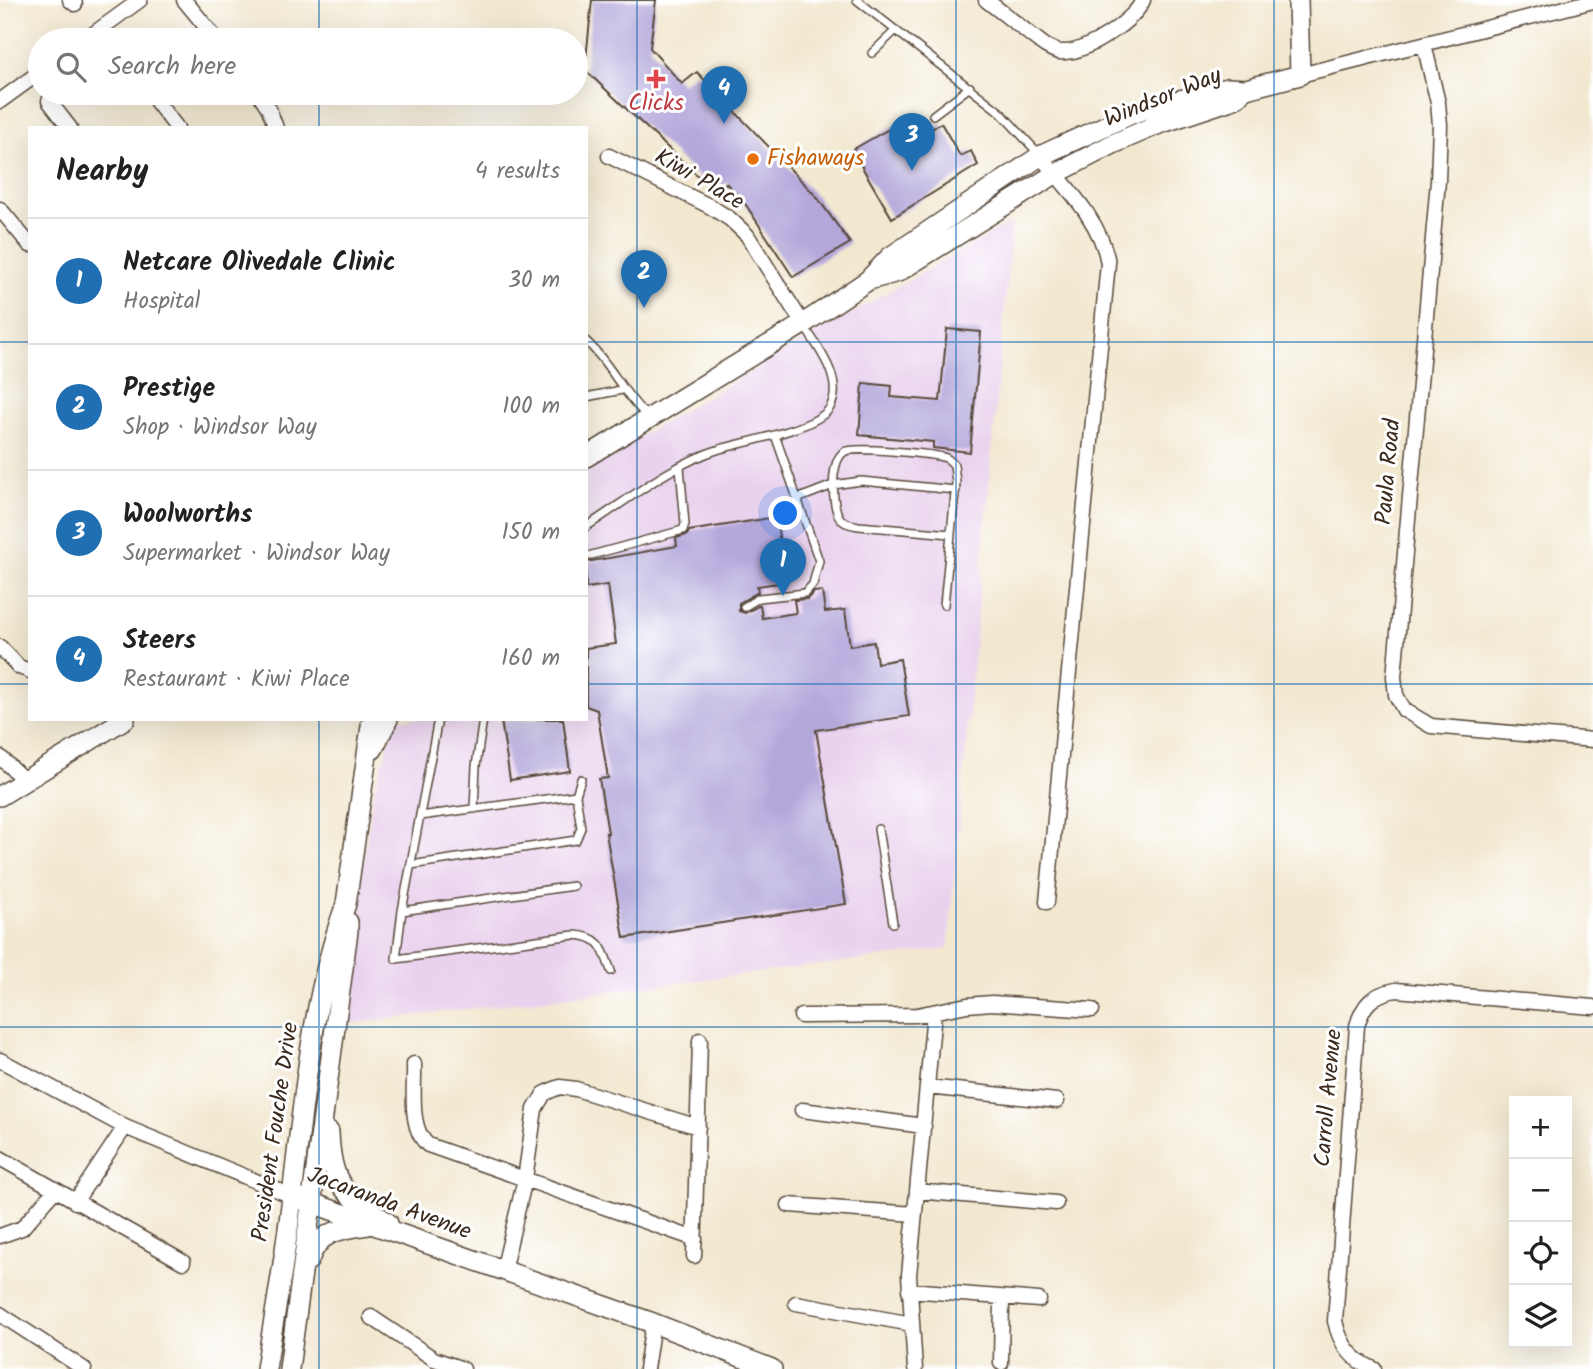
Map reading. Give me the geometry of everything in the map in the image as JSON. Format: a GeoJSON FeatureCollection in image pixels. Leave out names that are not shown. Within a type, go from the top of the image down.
{"type":"FeatureCollection","features":[{"type":"Feature","properties":{"kind":"street"},"geometry":{"type":"LineString","coordinates":[[102,28],[140,0]]}},
{"type":"Feature","properties":{"kind":"street"},"geometry":{"type":"LineString","coordinates":[[184,0],[207,28]]}},
{"type":"Feature","properties":{"kind":"street"},"geometry":{"type":"LineString","coordinates":[[986,0],[1053,51],[1066,52],[1091,43],[1131,18],[1143,0]]}},
{"type":"Feature","properties":{"kind":"street"},"geometry":{"type":"LineString","coordinates":[[1298,0],[1300,75]]}},
{"type":"Feature","properties":{"kind":"street"},"geometry":{"type":"LineString","coordinates":[[1246,89],[1584,2]]}},
{"type":"Feature","properties":{"kind":"street","name":"Paula Road"},"geometry":{"type":"LineString","coordinates":[[1424,44],[1438,103],[1439,145],[1394,677],[1396,695],[1404,710],[1431,726],[1593,740]]}},
{"type":"Feature","properties":{"kind":"street"},"geometry":{"type":"LineString","coordinates":[[0,101],[28,81]]}},
{"type":"Feature","properties":{"kind":"street","name":"Windsor Way"},"geometry":{"type":"LineString","coordinates":[[588,456],[803,324],[867,281],[890,257],[1040,156],[1131,114],[1228,88],[1246,89]]}},
{"type":"Feature","properties":{"kind":"street","name":"Windsor Way"},"geometry":{"type":"LineString","coordinates":[[867,281],[898,272],[1055,173],[1138,132],[1234,99],[1246,89]]}},
{"type":"Feature","properties":{"kind":"street"},"geometry":{"type":"LineString","coordinates":[[51,105],[67,126]]}},
{"type":"Feature","properties":{"kind":"street"},"geometry":{"type":"LineString","coordinates":[[159,105],[175,126]]}},
{"type":"Feature","properties":{"kind":"street"},"geometry":{"type":"LineString","coordinates":[[266,105],[275,126]]}},
{"type":"Feature","properties":{"kind":"street","name":"Kiwi Place"},"geometry":{"type":"LineString","coordinates":[[609,156],[730,219],[747,236],[803,324]]}},
{"type":"Feature","properties":{"kind":"street"},"geometry":{"type":"LineString","coordinates":[[1040,156],[1098,230],[1105,245],[1108,263],[1047,902]]}},
{"type":"Feature","properties":{"kind":"street"},"geometry":{"type":"LineString","coordinates":[[0,209],[28,243]]}},
{"type":"Feature","properties":{"kind":"street"},"geometry":{"type":"LineString","coordinates":[[0,647],[19,667],[28,670]]}},
{"type":"Feature","properties":{"kind":"street"},"geometry":{"type":"LineString","coordinates":[[0,796],[122,721]]}},
{"type":"Feature","properties":{"kind":"street","name":"President Fouche Drive"},"geometry":{"type":"LineString","coordinates":[[266,1369],[292,1195],[310,1048],[337,930],[346,904],[372,721]]}},
{"type":"Feature","properties":{"kind":"street"},"geometry":{"type":"LineString","coordinates":[[366,760],[387,721]]}},
{"type":"Feature","properties":{"kind":"street"},"geometry":{"type":"LineString","coordinates":[[0,757],[25,781]]}},
{"type":"Feature","properties":{"kind":"street","name":"President Fouche Drive"},"geometry":{"type":"LineString","coordinates":[[289,1369],[348,931],[346,904]]}},
{"type":"Feature","properties":{"kind":"street","name":"Carroll Avenue"},"geometry":{"type":"LineString","coordinates":[[1374,1369],[1352,1356],[1339,1339],[1335,1321],[1360,1013],[1369,1000],[1396,990],[1593,1007]]}},
{"type":"Feature","properties":{"kind":"street"},"geometry":{"type":"LineString","coordinates":[[802,1016],[896,1016],[934,1013],[967,1005],[992,1003],[1092,1010]]}},
{"type":"Feature","properties":{"kind":"street"},"geometry":{"type":"LineString","coordinates":[[915,1369],[909,1290],[934,1013]]}},
{"type":"Feature","properties":{"kind":"street"},"geometry":{"type":"LineString","coordinates":[[694,1256],[700,1040]]}},
{"type":"Feature","properties":{"kind":"street","name":"Jacaranda Avenue"},"geometry":{"type":"LineString","coordinates":[[0,1060],[125,1127],[257,1183],[653,1322],[772,1369]]}},
{"type":"Feature","properties":{"kind":"street"},"geometry":{"type":"LineString","coordinates":[[414,1063],[416,1121],[421,1139],[438,1149],[695,1239]]}},
{"type":"Feature","properties":{"kind":"street"},"geometry":{"type":"LineString","coordinates":[[328,1085],[330,1152],[334,1175],[355,1200],[408,1237]]}},
{"type":"Feature","properties":{"kind":"street"},"geometry":{"type":"LineString","coordinates":[[503,1270],[525,1179],[536,1110],[544,1094],[560,1087],[576,1089],[698,1127]]}},
{"type":"Feature","properties":{"kind":"street"},"geometry":{"type":"LineString","coordinates":[[928,1087],[1057,1101]]}},
{"type":"Feature","properties":{"kind":"street"},"geometry":{"type":"LineString","coordinates":[[802,1110],[924,1126]]}},
{"type":"Feature","properties":{"kind":"street"},"geometry":{"type":"LineString","coordinates":[[75,1202],[125,1127]]}},
{"type":"Feature","properties":{"kind":"street"},"geometry":{"type":"LineString","coordinates":[[0,1158],[183,1262]]}},
{"type":"Feature","properties":{"kind":"street"},"geometry":{"type":"LineString","coordinates":[[0,1236],[22,1228],[55,1190]]}},
{"type":"Feature","properties":{"kind":"street"},"geometry":{"type":"LineString","coordinates":[[917,1191],[1056,1203]]}},
{"type":"Feature","properties":{"kind":"street"},"geometry":{"type":"LineString","coordinates":[[789,1205],[915,1214]]}},
{"type":"Feature","properties":{"kind":"street"},"geometry":{"type":"LineString","coordinates":[[299,1296],[310,1256],[321,1238],[339,1230],[372,1225]]}},
{"type":"Feature","properties":{"kind":"street"},"geometry":{"type":"LineString","coordinates":[[909,1290],[1039,1300]]}},
{"type":"Feature","properties":{"kind":"street"},"geometry":{"type":"LineString","coordinates":[[1001,1363],[1002,1298]]}},
{"type":"Feature","properties":{"kind":"street"},"geometry":{"type":"LineString","coordinates":[[796,1303],[912,1324]]}},
{"type":"Feature","properties":{"kind":"street"},"geometry":{"type":"LineString","coordinates":[[0,1314],[84,1369]]}},
{"type":"Feature","properties":{"kind":"street"},"geometry":{"type":"LineString","coordinates":[[371,1317],[433,1364],[463,1369]]}},
{"type":"Feature","properties":{"kind":"street"},"geometry":{"type":"LineString","coordinates":[[646,1369],[653,1322]]}},
{"type":"Feature","properties":{"kind":"lane"},"geometry":{"type":"LineString","coordinates":[[857,0],[970,87],[1014,125],[1040,156]]}},
{"type":"Feature","properties":{"kind":"lane"},"geometry":{"type":"LineString","coordinates":[[872,52],[896,30]]}},
{"type":"Feature","properties":{"kind":"lane"},"geometry":{"type":"LineString","coordinates":[[933,115],[970,87]]}},
{"type":"Feature","properties":{"kind":"lane"},"geometry":{"type":"LineString","coordinates":[[588,526],[680,467],[720,449],[775,435],[823,415],[829,408],[833,388],[826,362],[803,324]]}},
{"type":"Feature","properties":{"kind":"lane"},"geometry":{"type":"LineString","coordinates":[[588,343],[601,357],[622,390],[649,418]]}},
{"type":"Feature","properties":{"kind":"lane"},"geometry":{"type":"LineString","coordinates":[[588,397],[622,390]]}},
{"type":"Feature","properties":{"kind":"lane"},"geometry":{"type":"LineString","coordinates":[[744,607],[759,598],[805,593],[813,584],[819,561],[775,435]]}},
{"type":"Feature","properties":{"kind":"lane"},"geometry":{"type":"LineString","coordinates":[[944,605],[956,490],[954,465],[944,457],[855,449],[845,450],[839,456],[833,485],[840,520],[849,524],[951,534]]}},
{"type":"Feature","properties":{"kind":"lane"},"geometry":{"type":"LineString","coordinates":[[588,556],[683,530],[685,524],[680,467]]}},
{"type":"Feature","properties":{"kind":"lane"},"geometry":{"type":"LineString","coordinates":[[797,499],[833,485],[861,481],[956,490]]}},
{"type":"Feature","properties":{"kind":"lane"},"geometry":{"type":"LineString","coordinates":[[438,721],[402,911],[397,959],[575,935],[587,936],[597,941],[611,971]]}},
{"type":"Feature","properties":{"kind":"lane"},"geometry":{"type":"LineString","coordinates":[[474,809],[476,766],[483,721]]}},
{"type":"Feature","properties":{"kind":"lane"},"geometry":{"type":"LineString","coordinates":[[411,864],[576,840],[582,828],[576,795],[581,779]]}},
{"type":"Feature","properties":{"kind":"lane"},"geometry":{"type":"LineString","coordinates":[[420,816],[576,795]]}},
{"type":"Feature","properties":{"kind":"lane"},"geometry":{"type":"LineString","coordinates":[[878,829],[893,923]]}},
{"type":"Feature","properties":{"kind":"lane"},"geometry":{"type":"LineString","coordinates":[[402,911],[573,886]]}},
{"type":"Feature","properties":{"kind":"shaded area"},"geometry":{"type":"Polygon","coordinates":[[[1012,222],[948,949],[347,1024],[361,879],[373,795],[395,721],[588,721],[588,472],[629,443],[1012,222]]]}},
{"type":"Feature","properties":{"kind":"building"},"geometry":{"type":"Polygon","coordinates":[[[592,0],[656,0],[650,48],[682,84],[697,72],[816,196],[850,243],[793,277],[746,205],[726,183],[715,192],[588,73],[592,0]]]}},
{"type":"Feature","properties":{"kind":"building"},"geometry":{"type":"Polygon","coordinates":[[[906,119],[918,138],[941,123],[960,156],[971,151],[978,165],[892,218],[852,150],[906,119]]]}},
{"type":"Feature","properties":{"kind":"building"},"geometry":{"type":"Polygon","coordinates":[[[947,329],[981,332],[970,452],[933,448],[933,442],[859,435],[863,383],[892,386],[891,397],[940,401],[947,329]]]}},
{"type":"Feature","properties":{"kind":"building"},"geometry":{"type":"Polygon","coordinates":[[[776,517],[786,582],[757,586],[758,592],[739,603],[739,611],[745,613],[760,605],[762,618],[796,613],[794,600],[807,599],[814,592],[822,591],[825,612],[845,610],[850,646],[874,642],[877,663],[900,659],[909,716],[816,730],[846,904],[624,938],[599,779],[608,778],[597,710],[588,707],[588,648],[616,644],[608,585],[588,588],[588,562],[677,546],[676,538],[687,535],[689,531],[776,517]]]}},
{"type":"Feature","properties":{"kind":"building"},"geometry":{"type":"Polygon","coordinates":[[[501,721],[563,721],[570,771],[510,780],[501,721]]]}},
{"type":"Feature","properties":{"kind":"place","name":"Clicks"},"geometry":{"type":"Point","coordinates":[656,79]}},
{"type":"Feature","properties":{"kind":"place","name":"Steers"},"geometry":{"type":"Point","coordinates":[724,124]}},
{"type":"Feature","properties":{"kind":"place","name":"Fishaways"},"geometry":{"type":"Point","coordinates":[753,159]}},
{"type":"Feature","properties":{"kind":"place","name":"Woolworths"},"geometry":{"type":"Point","coordinates":[912,171]}},
{"type":"Feature","properties":{"kind":"place","name":"Prestige"},"geometry":{"type":"Point","coordinates":[644,308]}},
{"type":"Feature","properties":{"kind":"place","name":"Netcare Olivedale Clinic"},"geometry":{"type":"Point","coordinates":[783,596]}}]}
